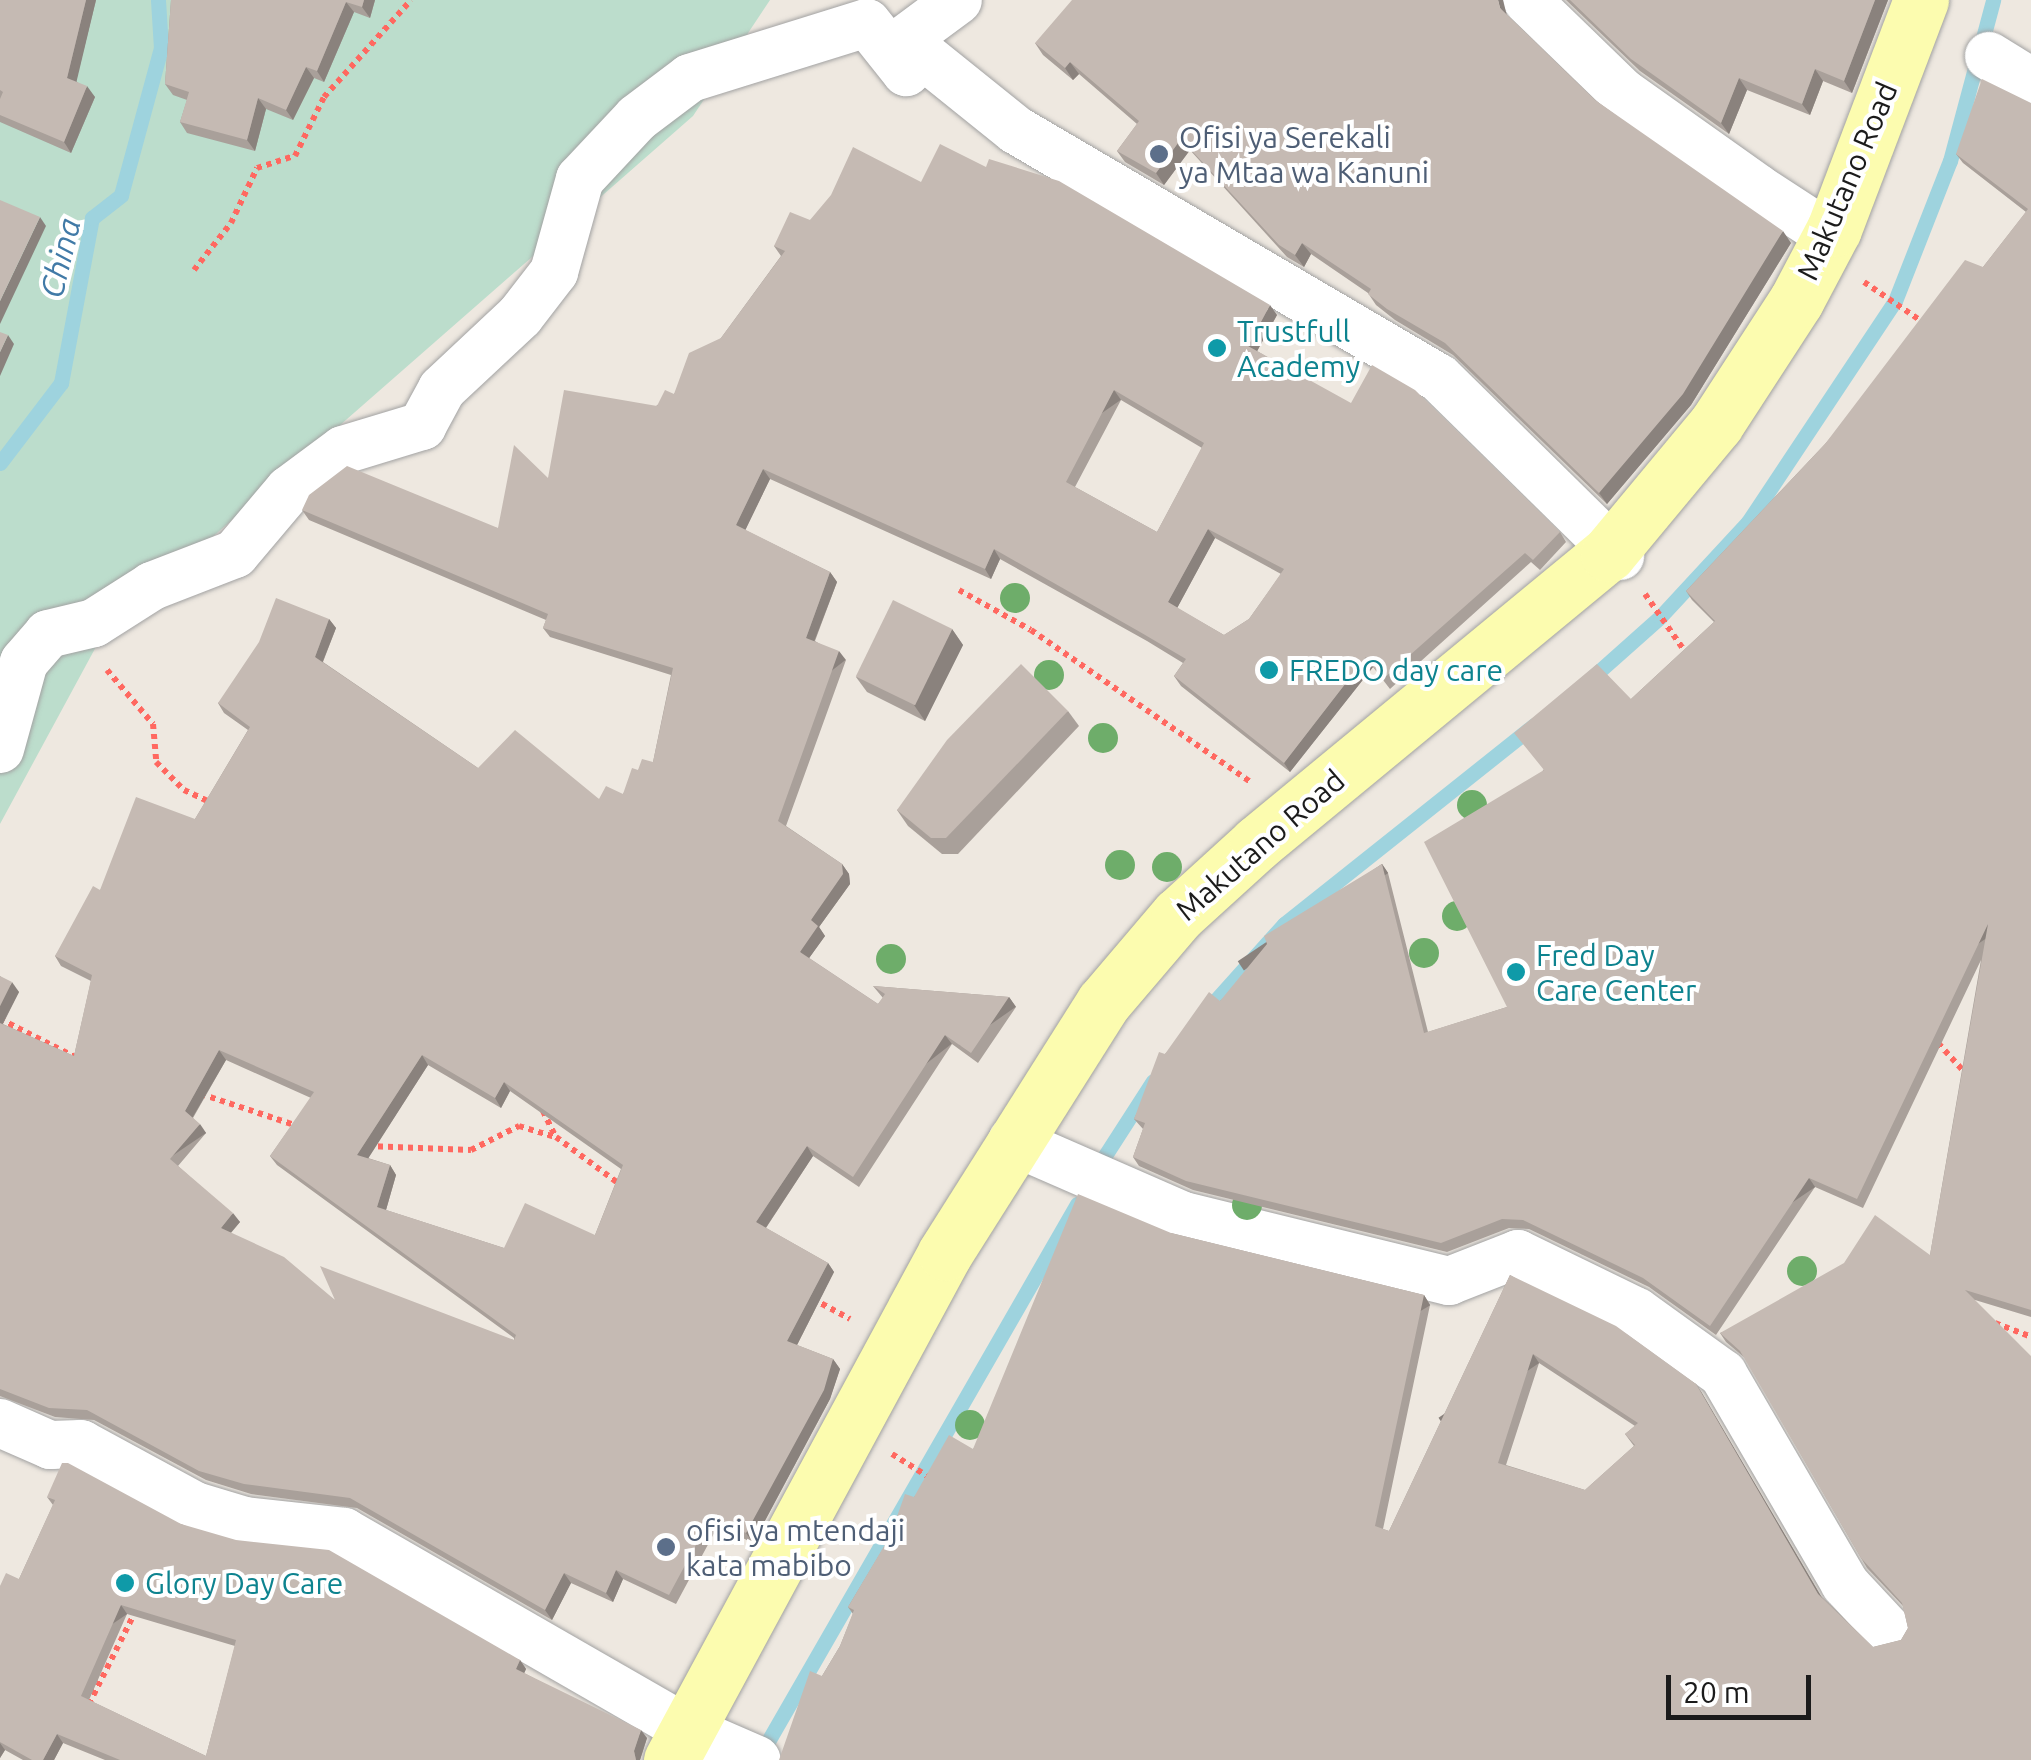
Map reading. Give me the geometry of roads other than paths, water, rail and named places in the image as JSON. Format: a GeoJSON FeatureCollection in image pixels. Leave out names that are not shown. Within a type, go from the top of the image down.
{"type":"FeatureCollection","features":[{"type":"Feature","properties":{"kind":"street"},"geometry":{"type":"LineString","coordinates":[[904,40],[958,0]]}},
{"type":"Feature","properties":{"kind":"street"},"geometry":{"type":"LineString","coordinates":[[1527,0],[1622,92],[1826,233],[1827,242]]}},
{"type":"Feature","properties":{"kind":"street","name":"Makutano Road"},"geometry":{"type":"LineString","coordinates":[[678,1744],[1012,1140],[1103,1002],[1166,929],[1296,810],[1616,552],[1716,424],[1827,242],[1921,0]]}},
{"type":"Feature","properties":{"kind":"street"},"geometry":{"type":"LineString","coordinates":[[0,749],[28,654],[48,634],[112,614],[152,586],[235,554],[290,490],[353,444],[422,426],[442,389],[520,316],[554,272],[580,179],[637,118],[690,78],[867,23],[906,72],[904,40]]}},
{"type":"Feature","properties":{"kind":"street"},"geometry":{"type":"LineString","coordinates":[[904,40],[1016,130],[1439,378],[1616,552]]}},
{"type":"Feature","properties":{"kind":"street"},"geometry":{"type":"LineString","coordinates":[[1989,56],[2031,82]]}},
{"type":"Feature","properties":{"kind":"street"},"geometry":{"type":"LineString","coordinates":[[1012,1140],[1184,1216],[1234,1230],[1449,1281],[1518,1254],[1636,1312],[1723,1374],[1845,1584],[1888,1630]]}},
{"type":"Feature","properties":{"kind":"street"},"geometry":{"type":"LineString","coordinates":[[0,1423],[50,1445],[81,1444],[195,1506],[245,1521],[344,1532],[678,1744],[757,1760]]}},
{"type":"Feature","properties":{"kind":"waterway","name":"China"},"geometry":{"type":"LineString","coordinates":[[0,463],[61,383],[92,218],[121,195],[161,48],[158,0]]}},
{"type":"Feature","properties":{"kind":"waterway"},"geometry":{"type":"LineString","coordinates":[[1587,682],[1660,617],[1748,522],[1895,301],[1950,161],[1993,0]]}},
{"type":"Feature","properties":{"kind":"waterway"},"geometry":{"type":"LineString","coordinates":[[1206,1011],[1284,924],[1534,725]]}},
{"type":"Feature","properties":{"kind":"waterway"},"geometry":{"type":"LineString","coordinates":[[1095,1171],[1153,1081]]}},
{"type":"Feature","properties":{"kind":"waterway"},"geometry":{"type":"LineString","coordinates":[[759,1757],[1077,1204]]}},
{"type":"Feature","properties":{"kind":"place","name":"Ofisi ya Serekali ya Mtaa wa Kanuni"},"geometry":{"type":"Point","coordinates":[1159,154]}},
{"type":"Feature","properties":{"kind":"place","name":"Trustfull Academy"},"geometry":{"type":"Point","coordinates":[1217,348]}},
{"type":"Feature","properties":{"kind":"place","name":"FREDO day care"},"geometry":{"type":"Point","coordinates":[1269,670]}},
{"type":"Feature","properties":{"kind":"place","name":"Fred Day Care Center"},"geometry":{"type":"Point","coordinates":[1516,972]}},
{"type":"Feature","properties":{"kind":"place","name":"ofisi ya mtendaji kata mabibo"},"geometry":{"type":"Point","coordinates":[666,1547]}},
{"type":"Feature","properties":{"kind":"place","name":"Glory Day Care"},"geometry":{"type":"Point","coordinates":[125,1583]}}]}
